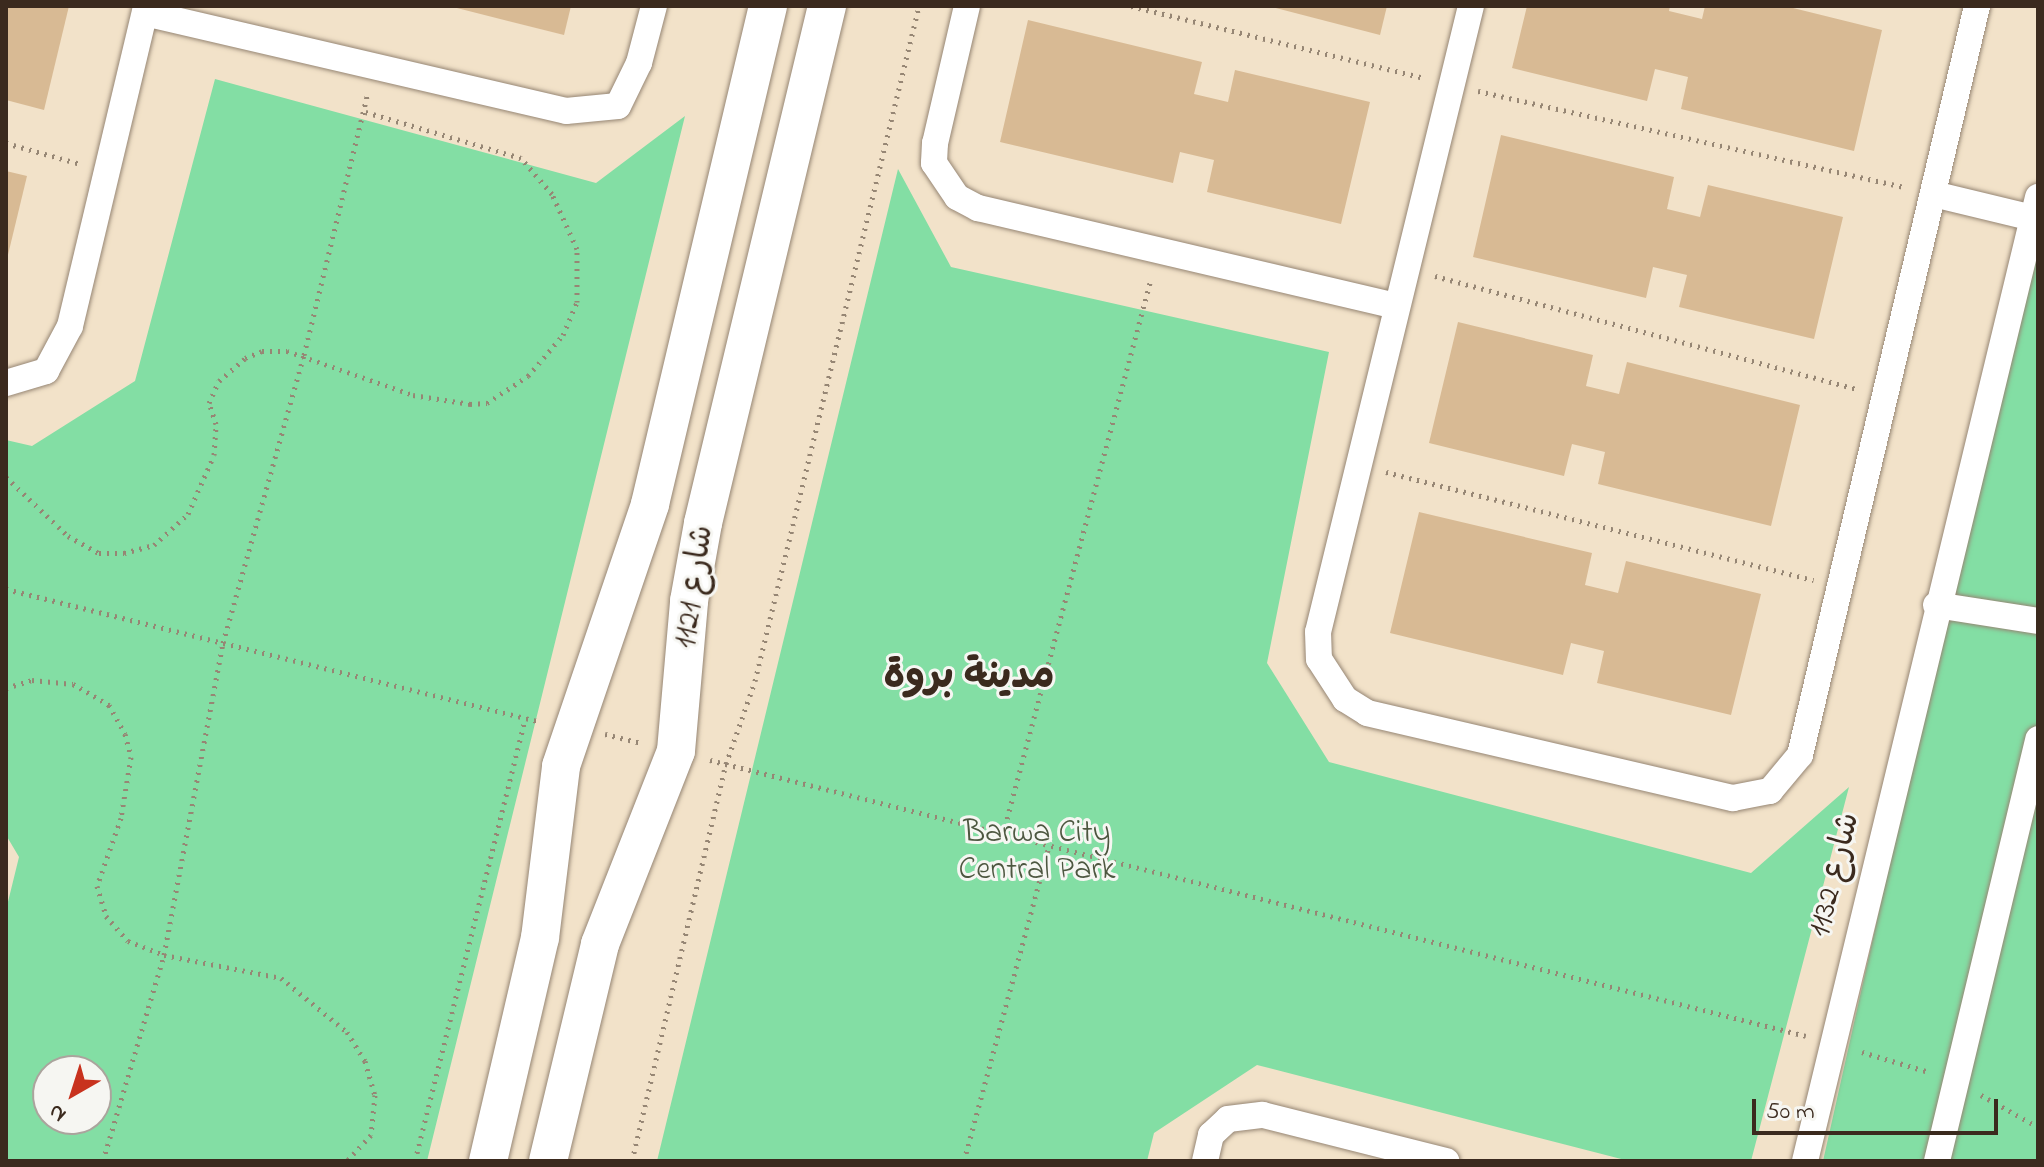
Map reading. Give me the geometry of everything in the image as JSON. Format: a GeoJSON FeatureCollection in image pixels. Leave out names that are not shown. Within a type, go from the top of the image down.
{"type":"FeatureCollection","features":[{"type":"Feature","properties":{"kind":"street"},"geometry":{"type":"LineString","coordinates":[[6,383],[46,371],[61,350],[108,171],[145,9],[566,111],[618,106],[639,63],[654,6]]}},
{"type":"Feature","properties":{"kind":"street","name":"شارع 1121"},"geometry":{"type":"LineString","coordinates":[[488,1161],[540,938],[553,820],[571,726],[650,504],[768,6]]}},
{"type":"Feature","properties":{"kind":"street","name":"شارع 1121"},"geometry":{"type":"LineString","coordinates":[[548,1161],[600,944],[676,751],[689,601],[703,523],[827,6]]}},
{"type":"Feature","properties":{"kind":"street"},"geometry":{"type":"LineString","coordinates":[[967,6],[935,143],[934,163],[941,178],[957,197],[978,208],[1397,306]]}},
{"type":"Feature","properties":{"kind":"street"},"geometry":{"type":"LineString","coordinates":[[1471,6],[1318,632],[1319,659],[1345,699],[1367,713],[1733,798],[1770,791],[1800,755],[1882,395],[1977,6]]}},
{"type":"Feature","properties":{"kind":"street"},"geometry":{"type":"LineString","coordinates":[[1933,194],[2036,208]]}},
{"type":"Feature","properties":{"kind":"street","name":"شارع 1132"},"geometry":{"type":"LineString","coordinates":[[1805,1161],[1830,1043],[1936,605],[2036,208]]}},
{"type":"Feature","properties":{"kind":"street"},"geometry":{"type":"LineString","coordinates":[[1936,605],[2038,621]]}},
{"type":"Feature","properties":{"kind":"street"},"geometry":{"type":"LineString","coordinates":[[1937,1161],[2038,739]]}},
{"type":"Feature","properties":{"kind":"street"},"geometry":{"type":"LineString","coordinates":[[1205,1161],[1211,1135],[1228,1119],[1263,1115],[1446,1161]]}},
{"type":"Feature","properties":{"kind":"path"},"geometry":{"type":"LineString","coordinates":[[632,1161],[726,764],[755,681],[919,6]]}},
{"type":"Feature","properties":{"kind":"path"},"geometry":{"type":"LineString","coordinates":[[1131,6],[1452,85],[1933,194]]}},
{"type":"Feature","properties":{"kind":"path"},"geometry":{"type":"LineString","coordinates":[[103,1161],[164,955],[223,643],[304,355],[366,112],[370,63]]}},
{"type":"Feature","properties":{"kind":"path"},"geometry":{"type":"LineString","coordinates":[[6,477],[68,536],[99,553],[124,553],[154,545],[188,514],[205,484],[214,455],[216,424],[209,403],[219,381],[231,366],[262,351],[304,355],[413,395],[487,403],[509,392],[551,353],[577,302],[577,249],[552,194],[521,158],[366,112]]}},
{"type":"Feature","properties":{"kind":"path"},"geometry":{"type":"LineString","coordinates":[[6,143],[108,171]]}},
{"type":"Feature","properties":{"kind":"path"},"geometry":{"type":"LineString","coordinates":[[1003,834],[1159,249]]}},
{"type":"Feature","properties":{"kind":"path"},"geometry":{"type":"LineString","coordinates":[[1406,268],[1882,395]]}},
{"type":"Feature","properties":{"kind":"path"},"geometry":{"type":"LineString","coordinates":[[1358,465],[1838,586]]}},
{"type":"Feature","properties":{"kind":"path"},"geometry":{"type":"LineString","coordinates":[[6,589],[525,719],[571,726],[676,751],[1830,1043],[1958,1080],[2038,1127]]}},
{"type":"Feature","properties":{"kind":"path"},"geometry":{"type":"LineString","coordinates":[[6,688],[32,680],[73,684],[109,705],[131,757],[121,818],[97,886],[106,916],[128,941],[164,955],[281,978],[347,1032],[365,1061],[375,1095],[371,1135],[347,1161]]}},
{"type":"Feature","properties":{"kind":"path"},"geometry":{"type":"LineString","coordinates":[[415,1161],[525,719]]}},
{"type":"Feature","properties":{"kind":"path"},"geometry":{"type":"LineString","coordinates":[[964,1161],[1049,845]]}},
{"type":"Feature","properties":{"kind":"green space"},"geometry":{"type":"Polygon","coordinates":[[[215,79],[596,183],[685,116],[427,1161],[6,1159],[6,910],[19,857],[6,835],[6,440],[32,446],[135,381],[215,79]]]}},
{"type":"Feature","properties":{"kind":"green space","name":"Barwa City Central Park"},"geometry":{"type":"Polygon","coordinates":[[[898,169],[951,267],[1329,352],[1267,663],[1329,762],[1751,873],[1849,787],[1751,1161],[1629,1161],[1257,1065],[1154,1133],[1147,1161],[657,1161],[898,169]]]}},
{"type":"Feature","properties":{"kind":"green space"},"geometry":{"type":"Polygon","coordinates":[[[2038,203],[2038,1161],[1823,1161],[2038,203]]]}},
{"type":"Feature","properties":{"kind":"building"},"geometry":{"type":"Polygon","coordinates":[[[6,6],[69,6],[44,110],[6,100],[6,6]]]}},
{"type":"Feature","properties":{"kind":"building"},"geometry":{"type":"Polygon","coordinates":[[[449,6],[571,6],[564,35],[449,6]]]}},
{"type":"Feature","properties":{"kind":"building"},"geometry":{"type":"Polygon","coordinates":[[[1268,6],[1387,6],[1380,35],[1268,6]]]}},
{"type":"Feature","properties":{"kind":"building"},"geometry":{"type":"Polygon","coordinates":[[[1527,6],[1670,6],[1669,11],[1702,19],[1705,6],[1785,6],[1882,30],[1854,151],[1681,109],[1688,77],[1655,69],[1647,101],[1512,68],[1527,6]]]}},
{"type":"Feature","properties":{"kind":"building"},"geometry":{"type":"Polygon","coordinates":[[[1028,20],[1202,62],[1194,94],[1228,102],[1235,70],[1370,102],[1341,224],[1207,192],[1214,160],[1180,152],[1173,183],[1000,142],[1028,20]]]}},
{"type":"Feature","properties":{"kind":"building"},"geometry":{"type":"Polygon","coordinates":[[[1501,135],[1674,177],[1667,209],[1700,217],[1708,185],[1843,217],[1814,339],[1679,307],[1687,275],[1653,267],[1646,298],[1473,257],[1501,135]]]}},
{"type":"Feature","properties":{"kind":"building"},"geometry":{"type":"Polygon","coordinates":[[[6,171],[27,176],[7,259],[6,259],[6,171]]]}},
{"type":"Feature","properties":{"kind":"building"},"geometry":{"type":"Polygon","coordinates":[[[1458,322],[1593,355],[1586,386],[1619,394],[1627,362],[1800,405],[1771,526],[1598,484],[1605,452],[1572,444],[1564,476],[1429,443],[1458,322]]]}},
{"type":"Feature","properties":{"kind":"building"},"geometry":{"type":"Polygon","coordinates":[[[1419,512],[1592,553],[1585,585],[1618,593],[1626,561],[1761,594],[1731,715],[1597,683],[1604,651],[1571,643],[1563,675],[1390,633],[1419,512]]]}},
{"type":"Feature","properties":{"kind":"district","name":"مدينة بروة"},"geometry":{"type":"Point","coordinates":[969,678]}}]}
